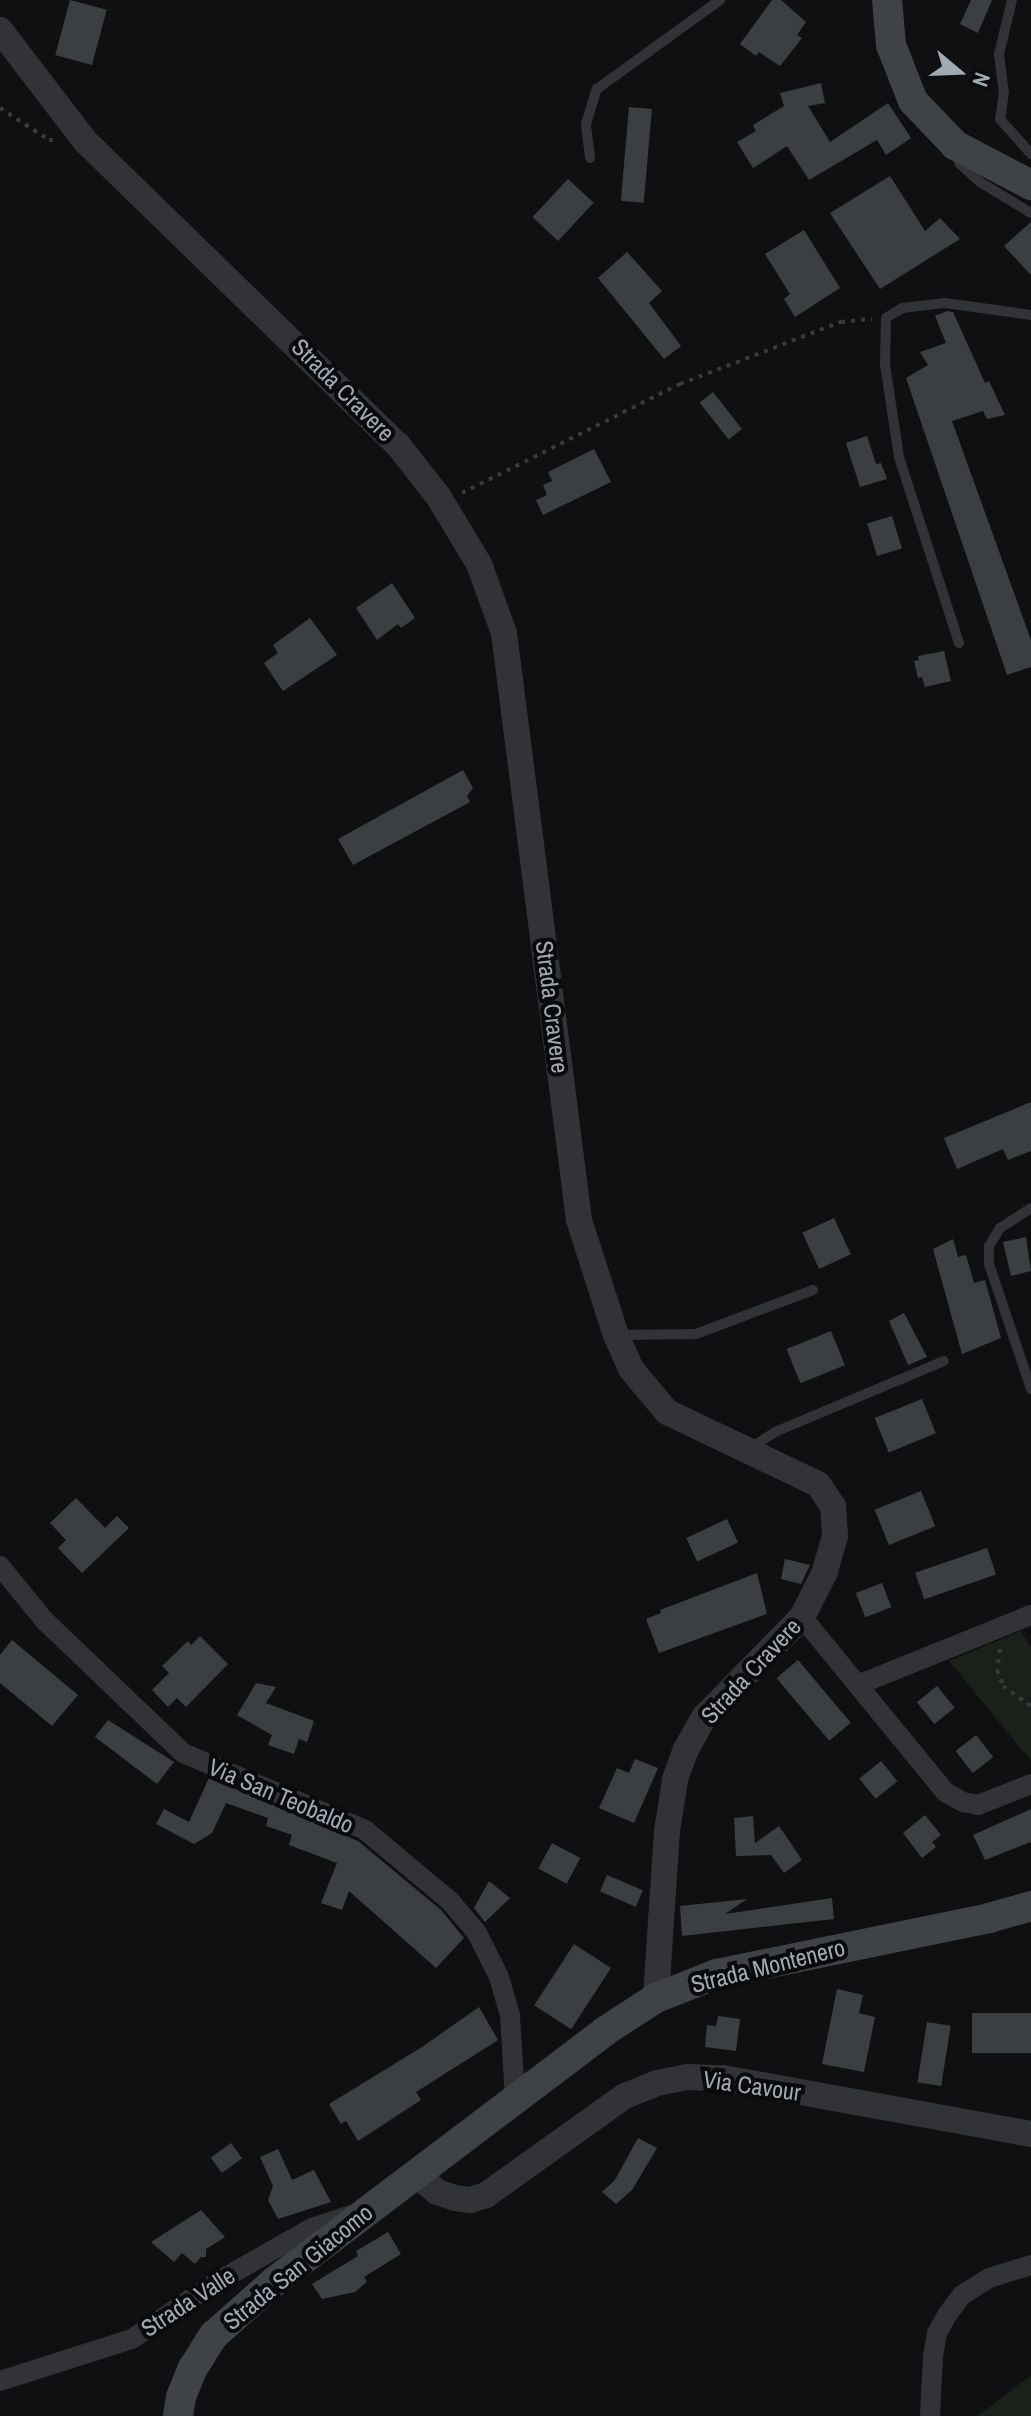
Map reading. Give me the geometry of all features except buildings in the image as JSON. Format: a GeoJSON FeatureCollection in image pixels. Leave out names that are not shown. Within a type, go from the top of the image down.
{"type":"FeatureCollection","features":[{"type":"Feature","properties":{"kind":"main road"},"geometry":{"type":"LineString","coordinates":[[887,0],[891,45],[913,101],[955,145],[1031,185]]}},
{"type":"Feature","properties":{"kind":"main road","name":"Strada Montenero"},"geometry":{"type":"LineString","coordinates":[[417,2175],[605,2031],[656,1998],[717,1974],[989,1918],[1031,1906]]}},
{"type":"Feature","properties":{"kind":"main road","name":"Strada San Giacomo"},"geometry":{"type":"LineString","coordinates":[[178,2416],[181,2397],[193,2368],[214,2335],[275,2281],[417,2175]]}},
{"type":"Feature","properties":{"kind":"street","name":"Strada Cravere"},"geometry":{"type":"LineString","coordinates":[[0,30],[86,142],[389,435],[442,503],[479,564],[504,633],[579,1220],[616,1335],[631,1369],[667,1412],[818,1484],[833,1506],[835,1536],[825,1572],[802,1617],[704,1717],[686,1749],[675,1780],[667,1831],[656,1998]]}},
{"type":"Feature","properties":{"kind":"street","name":"Via San Teobaldo"},"geometry":{"type":"LineString","coordinates":[[0,1566],[44,1620],[183,1753],[365,1830],[450,1901],[477,1933],[499,1977],[510,2015],[515,2100]]}},
{"type":"Feature","properties":{"kind":"street"},"geometry":{"type":"LineString","coordinates":[[860,1684],[1031,1615]]}},
{"type":"Feature","properties":{"kind":"street"},"geometry":{"type":"LineString","coordinates":[[802,1617],[860,1684],[945,1792],[963,1802],[978,1805],[1031,1784]]}},
{"type":"Feature","properties":{"kind":"street","name":"Via Cavour"},"geometry":{"type":"LineString","coordinates":[[417,2175],[437,2192],[455,2198],[470,2200],[486,2195],[625,2096],[657,2083],[687,2077],[723,2078],[1031,2134]]}},
{"type":"Feature","properties":{"kind":"street","name":"Strada Valle"},"geometry":{"type":"LineString","coordinates":[[0,2381],[132,2339],[208,2287],[312,2228],[370,2208]]}},
{"type":"Feature","properties":{"kind":"street"},"geometry":{"type":"LineString","coordinates":[[930,2416],[928,2403],[933,2356],[937,2333],[947,2315],[962,2295],[989,2278],[1031,2265]]}},
{"type":"Feature","properties":{"kind":"lane"},"geometry":{"type":"LineString","coordinates":[[590,158],[586,124],[597,89],[720,0]]}},
{"type":"Feature","properties":{"kind":"lane"},"geometry":{"type":"LineString","coordinates":[[1012,0],[999,54],[1004,92],[1000,119],[1031,154]]}},
{"type":"Feature","properties":{"kind":"lane"},"geometry":{"type":"LineString","coordinates":[[955,145],[959,163],[980,182],[1031,213]]}},
{"type":"Feature","properties":{"kind":"lane"},"geometry":{"type":"LineString","coordinates":[[959,643],[899,457],[885,364],[886,318],[902,308],[945,303],[1031,315]]}},
{"type":"Feature","properties":{"kind":"lane"},"geometry":{"type":"LineString","coordinates":[[1031,1208],[1000,1228],[989,1246],[989,1264],[1031,1389]]}},
{"type":"Feature","properties":{"kind":"lane"},"geometry":{"type":"LineString","coordinates":[[616,1335],[696,1334],[813,1290]]}},
{"type":"Feature","properties":{"kind":"lane"},"geometry":{"type":"LineString","coordinates":[[748,1450],[775,1432],[944,1361]]}},
{"type":"Feature","properties":{"kind":"path"},"geometry":{"type":"LineString","coordinates":[[0,108],[49,140],[86,142]]}},
{"type":"Feature","properties":{"kind":"path"},"geometry":{"type":"LineString","coordinates":[[442,503],[680,384],[841,322],[886,318]]}},
{"type":"Feature","properties":{"kind":"path"},"geometry":{"type":"LineString","coordinates":[[995,1630],[1000,1643],[999,1678],[1009,1694],[1031,1706]]}},
{"type":"Feature","properties":{"kind":"shaded area"},"geometry":{"type":"Polygon","coordinates":[[[1021,1631],[1031,1648],[1031,1761],[949,1661],[1021,1631]]]}},
{"type":"Feature","properties":{"kind":"shaded area"},"geometry":{"type":"Polygon","coordinates":[[[1031,2375],[1031,2416],[978,2416],[1031,2375]]]}}]}
